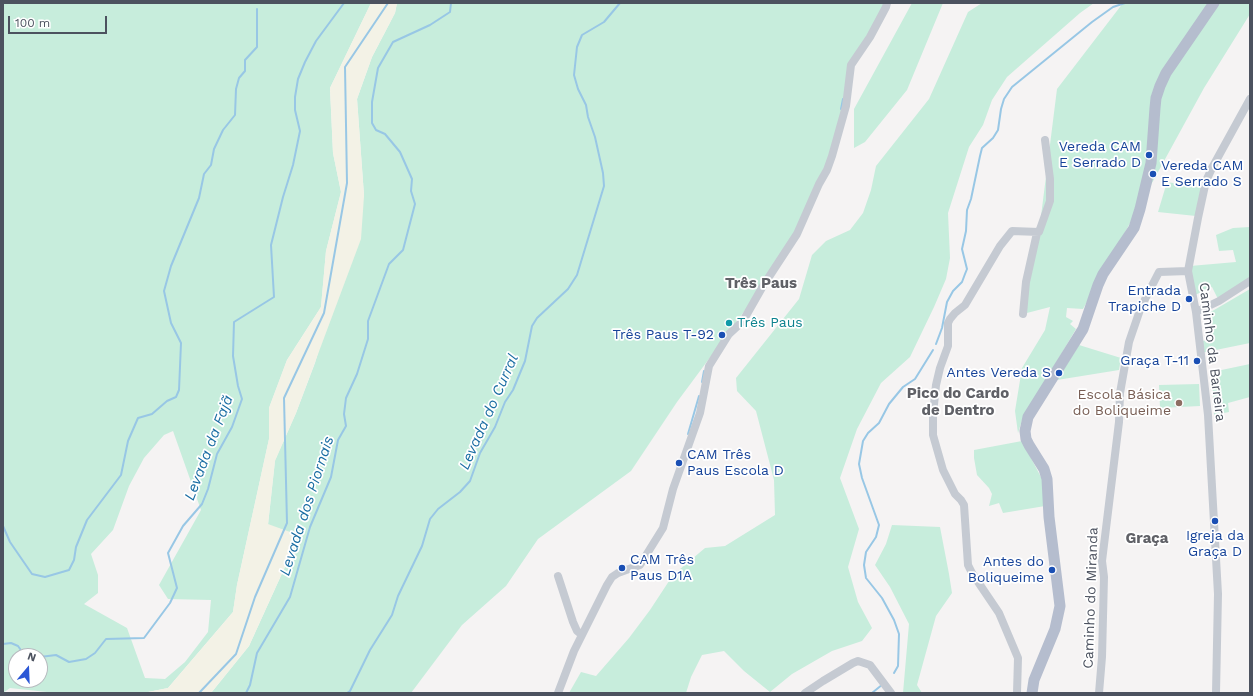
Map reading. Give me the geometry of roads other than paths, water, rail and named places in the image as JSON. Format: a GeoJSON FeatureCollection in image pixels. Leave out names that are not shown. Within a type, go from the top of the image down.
{"type":"FeatureCollection","features":[{"type":"Feature","properties":{"kind":"main road"},"geometry":{"type":"LineString","coordinates":[[1032,693],[1034,680],[1055,629],[1060,606],[1049,517],[1047,478],[1026,439],[1025,431],[1028,417],[1082,329],[1103,274],[1134,228],[1140,210],[1151,163],[1154,108],[1160,86],[1166,73],[1214,3]]}},
{"type":"Feature","properties":{"kind":"street"},"geometry":{"type":"LineString","coordinates":[[558,693],[569,662],[607,585],[618,573],[640,565],[663,528],[673,489],[700,413],[709,366],[729,334],[744,321],[763,286],[797,234],[832,156],[846,106],[851,65],[870,37],[887,3]]}},
{"type":"Feature","properties":{"kind":"street","name":"Caminho da Barreira"},"geometry":{"type":"LineString","coordinates":[[1216,693],[1218,594],[1208,415],[1196,312],[1188,271],[1206,181],[1250,99]]}},
{"type":"Feature","properties":{"kind":"street"},"geometry":{"type":"LineString","coordinates":[[1023,314],[1026,282],[1037,233],[1039,232],[1050,201],[1050,179],[1045,140]]}},
{"type":"Feature","properties":{"kind":"street"},"geometry":{"type":"LineString","coordinates":[[1017,693],[1018,658],[999,613],[987,597],[968,565],[964,505],[955,494],[943,470],[933,434],[933,414],[936,384],[948,346],[948,323],[950,319],[965,305],[1000,246],[1012,231],[1037,233]]}},
{"type":"Feature","properties":{"kind":"street","name":"Caminho do Miranda"},"geometry":{"type":"LineString","coordinates":[[1099,693],[1102,657],[1104,577],[1102,561],[1119,422],[1122,376],[1131,337],[1142,307],[1159,272],[1188,271]]}},
{"type":"Feature","properties":{"kind":"street"},"geometry":{"type":"LineString","coordinates":[[1196,312],[1219,301],[1250,281]]}},
{"type":"Feature","properties":{"kind":"street"},"geometry":{"type":"LineString","coordinates":[[558,576],[572,622],[577,631],[582,635]]}},
{"type":"Feature","properties":{"kind":"street"},"geometry":{"type":"LineString","coordinates":[[805,693],[858,661],[870,665],[889,690]]}},
{"type":"Feature","properties":{"kind":"waterway","name":"Levada da Fajã"},"geometry":{"type":"LineString","coordinates":[[48,656],[56,655],[69,662],[86,659],[95,653],[106,639],[144,638],[170,603],[177,588],[168,553],[183,526],[202,504],[208,489],[217,454],[232,427],[242,399],[238,386],[233,356],[234,322],[274,297],[271,245],[293,165],[300,131],[295,110],[295,97],[298,79],[316,41],[344,3]]}},
{"type":"Feature","properties":{"kind":"waterway"},"geometry":{"type":"LineString","coordinates":[[199,693],[236,654],[255,597],[287,523],[284,398],[324,313],[347,183],[345,67],[388,3]]}},
{"type":"Feature","properties":{"kind":"waterway","name":"Levada dos Piornais"},"geometry":{"type":"LineString","coordinates":[[246,693],[250,685],[257,653],[290,597],[310,527],[331,477],[338,440],[346,426],[344,414],[346,398],[357,374],[368,339],[368,321],[389,264],[403,250],[415,204],[411,191],[412,179],[400,152],[385,134],[376,130],[372,123],[372,102],[378,68],[393,42],[430,25],[450,12],[451,3]]}},
{"type":"Feature","properties":{"kind":"waterway","name":"Levada do Curral"},"geometry":{"type":"LineString","coordinates":[[347,693],[350,691],[370,650],[392,615],[398,596],[422,546],[430,519],[438,509],[460,492],[470,481],[480,453],[495,427],[505,402],[513,390],[525,361],[532,326],[537,318],[568,289],[577,275],[604,186],[603,173],[595,137],[588,117],[586,105],[578,89],[574,75],[577,47],[582,35],[604,22],[620,3]]}},
{"type":"Feature","properties":{"kind":"waterway"},"geometry":{"type":"LineString","coordinates":[[936,344],[942,328],[947,302],[953,291],[962,282],[967,269],[962,249],[966,231],[967,210],[971,199],[982,148],[993,138],[998,130],[1004,99],[1012,87],[1092,22],[1113,7],[1125,3]]}},
{"type":"Feature","properties":{"kind":"waterway"},"geometry":{"type":"LineString","coordinates":[[3,526],[10,542],[32,574],[45,577],[69,570],[74,560],[76,547],[87,520],[121,475],[128,441],[138,418],[152,414],[167,401],[176,397],[179,390],[181,343],[171,323],[164,291],[171,266],[199,198],[204,174],[211,165],[214,149],[223,130],[235,115],[236,89],[239,78],[245,71],[245,60],[257,47],[257,9]]}},
{"type":"Feature","properties":{"kind":"waterway"},"geometry":{"type":"LineString","coordinates":[[841,109],[843,99]]}},
{"type":"Feature","properties":{"kind":"waterway"},"geometry":{"type":"LineString","coordinates":[[894,673],[898,666],[899,634],[894,620],[882,598],[866,578],[864,565],[866,552],[876,537],[879,525],[862,478],[859,464],[863,441],[868,433],[879,423],[889,404],[903,387],[915,379],[933,350]]}},
{"type":"Feature","properties":{"kind":"waterway"},"geometry":{"type":"LineString","coordinates":[[702,382],[704,371]]}},
{"type":"Feature","properties":{"kind":"waterway"},"geometry":{"type":"LineString","coordinates":[[688,434],[699,396]]}},
{"type":"Feature","properties":{"kind":"waterway","name":"Levada da Fajã"},"geometry":{"type":"LineString","coordinates":[[3,644],[11,643],[19,648]]}},
{"type":"Feature","properties":{"kind":"waterway"},"geometry":{"type":"LineString","coordinates":[[872,693],[883,684]]}},
{"type":"Feature","properties":{"kind":"place","name":"Vereda CAM E Serrado D"},"geometry":{"type":"Point","coordinates":[1149,155]}},
{"type":"Feature","properties":{"kind":"place","name":"Vereda CAM E Serrado S"},"geometry":{"type":"Point","coordinates":[1153,174]}},
{"type":"Feature","properties":{"kind":"place","name":"Entrada Trapiche D"},"geometry":{"type":"Point","coordinates":[1189,299]}},
{"type":"Feature","properties":{"kind":"place","name":"Três Paus"},"geometry":{"type":"Point","coordinates":[729,323]}},
{"type":"Feature","properties":{"kind":"place","name":"Três Paus T-92"},"geometry":{"type":"Point","coordinates":[722,335]}},
{"type":"Feature","properties":{"kind":"place","name":"Graça T-11"},"geometry":{"type":"Point","coordinates":[1197,361]}},
{"type":"Feature","properties":{"kind":"place","name":"Antes Vereda S"},"geometry":{"type":"Point","coordinates":[1059,373]}},
{"type":"Feature","properties":{"kind":"place","name":"Escola Básica do Boliqueime"},"geometry":{"type":"Point","coordinates":[1179,403]}},
{"type":"Feature","properties":{"kind":"place","name":"CAM Três Paus Escola D"},"geometry":{"type":"Point","coordinates":[679,463]}},
{"type":"Feature","properties":{"kind":"place","name":"Igreja da Graça D"},"geometry":{"type":"Point","coordinates":[1215,521]}},
{"type":"Feature","properties":{"kind":"place","name":"CAM Três Paus D1A"},"geometry":{"type":"Point","coordinates":[622,568]}},
{"type":"Feature","properties":{"kind":"place","name":"Antes do Boliqueime"},"geometry":{"type":"Point","coordinates":[1052,570]}},
{"type":"Feature","properties":{"kind":"district","name":"Três Paus"},"geometry":{"type":"Point","coordinates":[761,284]}},
{"type":"Feature","properties":{"kind":"district","name":"Pico do Cardo de Dentro"},"geometry":{"type":"Point","coordinates":[958,402]}},
{"type":"Feature","properties":{"kind":"district","name":"Graça"},"geometry":{"type":"Point","coordinates":[1147,539]}}]}
